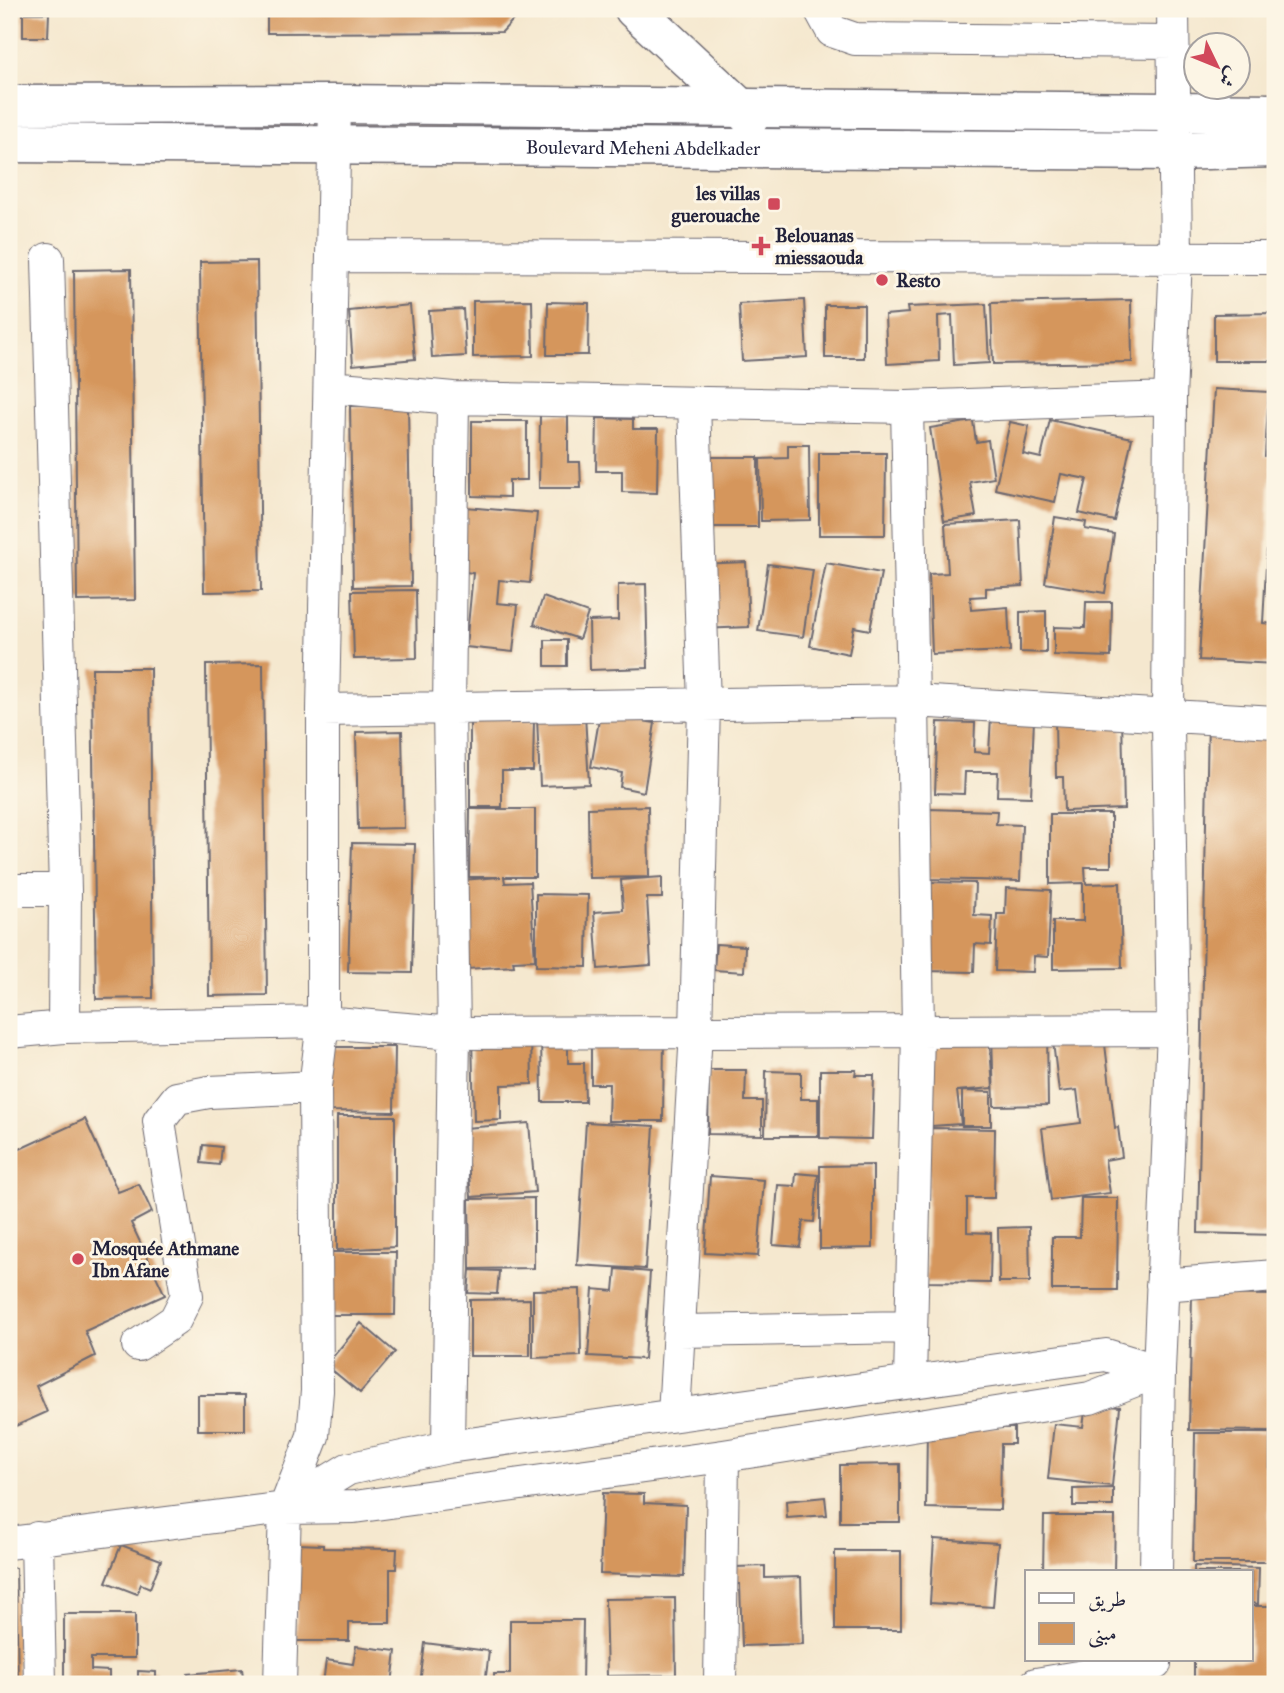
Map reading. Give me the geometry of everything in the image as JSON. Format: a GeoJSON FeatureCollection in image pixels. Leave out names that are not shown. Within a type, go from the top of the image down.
{"type":"FeatureCollection","features":[{"type":"Feature","properties":{"kind":"main road"},"geometry":{"type":"LineString","coordinates":[[634,9],[742,108],[778,148]]}},
{"type":"Feature","properties":{"kind":"main road","name":"Boulevard Meheni Abdelkader"},"geometry":{"type":"LineString","coordinates":[[9,105],[335,104],[1275,113]]}},
{"type":"Feature","properties":{"kind":"main road","name":"Boulevard Meheni Abdelkader"},"geometry":{"type":"LineString","coordinates":[[9,143],[1174,151],[1275,148]]}},
{"type":"Feature","properties":{"kind":"street"},"geometry":{"type":"LineString","coordinates":[[820,9],[832,31],[855,39],[1174,42]]}},
{"type":"Feature","properties":{"kind":"street"},"geometry":{"type":"LineString","coordinates":[[1156,1570],[1159,1371],[1173,1030],[1168,716],[1170,398],[1176,257],[1173,9]]}},
{"type":"Feature","properties":{"kind":"street"},"geometry":{"type":"LineString","coordinates":[[280,1684],[285,1508],[313,1436],[317,1391],[315,1087],[323,1022],[323,710],[335,104]]}},
{"type":"Feature","properties":{"kind":"street"},"geometry":{"type":"LineString","coordinates":[[333,256],[1275,258]]}},
{"type":"Feature","properties":{"kind":"street"},"geometry":{"type":"LineString","coordinates":[[48,259],[65,890],[64,1027]]}},
{"type":"Feature","properties":{"kind":"street"},"geometry":{"type":"LineString","coordinates":[[330,387],[453,398],[907,407],[1170,398]]}},
{"type":"Feature","properties":{"kind":"street"},"geometry":{"type":"LineString","coordinates":[[448,1447],[454,1033],[449,709],[453,398]]}},
{"type":"Feature","properties":{"kind":"street"},"geometry":{"type":"LineString","coordinates":[[674,1415],[696,1032],[704,704],[694,404]]}},
{"type":"Feature","properties":{"kind":"street"},"geometry":{"type":"LineString","coordinates":[[907,407],[918,1031],[910,1381]]}},
{"type":"Feature","properties":{"kind":"street"},"geometry":{"type":"LineString","coordinates":[[323,710],[914,701],[1275,722]]}},
{"type":"Feature","properties":{"kind":"street"},"geometry":{"type":"LineString","coordinates":[[9,890],[65,890]]}},
{"type":"Feature","properties":{"kind":"street"},"geometry":{"type":"LineString","coordinates":[[9,1032],[64,1027],[323,1022],[454,1033],[1173,1030]]}},
{"type":"Feature","properties":{"kind":"street"},"geometry":{"type":"LineString","coordinates":[[138,1345],[175,1320],[187,1296],[159,1121],[177,1098],[209,1092],[315,1087]]}},
{"type":"Feature","properties":{"kind":"street"},"geometry":{"type":"LineString","coordinates":[[1163,1285],[1275,1276]]}},
{"type":"Feature","properties":{"kind":"street"},"geometry":{"type":"LineString","coordinates":[[679,1331],[911,1328]]}},
{"type":"Feature","properties":{"kind":"street"},"geometry":{"type":"LineString","coordinates":[[285,1508],[348,1469],[448,1447],[1106,1355],[1159,1371]]}},
{"type":"Feature","properties":{"kind":"street"},"geometry":{"type":"LineString","coordinates":[[40,1684],[23,1541],[285,1508],[354,1507],[723,1456],[1090,1398],[1159,1371]]}},
{"type":"Feature","properties":{"kind":"street"},"geometry":{"type":"LineString","coordinates":[[720,1684],[723,1456]]}},
{"type":"Feature","properties":{"kind":"street"},"geometry":{"type":"LineString","coordinates":[[1036,1684],[1155,1669]]}},
{"type":"Feature","properties":{"kind":"building"},"geometry":{"type":"Polygon","coordinates":[[[267,9],[523,9],[502,32],[267,33],[267,9]]]}},
{"type":"Feature","properties":{"kind":"building"},"geometry":{"type":"Polygon","coordinates":[[[23,13],[49,13],[48,37],[23,37],[23,13]]]}},
{"type":"Feature","properties":{"kind":"building"},"geometry":{"type":"Polygon","coordinates":[[[257,261],[261,591],[204,592],[200,262],[257,261]]]}},
{"type":"Feature","properties":{"kind":"building"},"geometry":{"type":"Polygon","coordinates":[[[131,269],[135,600],[77,601],[74,270],[131,269]]]}},
{"type":"Feature","properties":{"kind":"building"},"geometry":{"type":"Polygon","coordinates":[[[532,300],[533,356],[473,357],[473,301],[532,300]]]}},
{"type":"Feature","properties":{"kind":"building"},"geometry":{"type":"Polygon","coordinates":[[[804,300],[807,357],[742,361],[739,304],[804,300]]]}},
{"type":"Feature","properties":{"kind":"building"},"geometry":{"type":"Polygon","coordinates":[[[1131,300],[1132,362],[993,364],[991,303],[1131,300]]]}},
{"type":"Feature","properties":{"kind":"building"},"geometry":{"type":"Polygon","coordinates":[[[548,302],[589,303],[588,355],[547,355],[548,302]]]}},
{"type":"Feature","properties":{"kind":"building"},"geometry":{"type":"Polygon","coordinates":[[[986,304],[989,363],[954,365],[952,315],[938,316],[939,361],[887,364],[885,315],[908,313],[907,307],[986,304]]]}},
{"type":"Feature","properties":{"kind":"building"},"geometry":{"type":"Polygon","coordinates":[[[410,305],[415,359],[353,365],[349,311],[410,305]]]}},
{"type":"Feature","properties":{"kind":"building"},"geometry":{"type":"Polygon","coordinates":[[[825,305],[864,305],[864,358],[825,358],[825,305]]]}},
{"type":"Feature","properties":{"kind":"building"},"geometry":{"type":"Polygon","coordinates":[[[463,309],[466,356],[432,358],[429,311],[463,309]]]}},
{"type":"Feature","properties":{"kind":"building"},"geometry":{"type":"Polygon","coordinates":[[[1275,313],[1275,361],[1214,361],[1214,314],[1275,313]]]}},
{"type":"Feature","properties":{"kind":"building"},"geometry":{"type":"Polygon","coordinates":[[[1214,389],[1269,392],[1265,456],[1272,456],[1263,623],[1275,624],[1275,664],[1199,660],[1214,389]]]}},
{"type":"Feature","properties":{"kind":"building"},"geometry":{"type":"Polygon","coordinates":[[[408,405],[411,586],[353,587],[350,406],[408,405]]]}},
{"type":"Feature","properties":{"kind":"building"},"geometry":{"type":"Polygon","coordinates":[[[540,415],[568,415],[568,462],[580,462],[581,488],[539,488],[540,415]]]}},
{"type":"Feature","properties":{"kind":"building"},"geometry":{"type":"Polygon","coordinates":[[[597,418],[633,419],[633,429],[658,429],[657,493],[622,492],[622,471],[596,471],[597,418]]]}},
{"type":"Feature","properties":{"kind":"building"},"geometry":{"type":"Polygon","coordinates":[[[1050,420],[1132,438],[1114,521],[1079,513],[1087,479],[1061,474],[1055,502],[995,489],[1010,422],[1029,426],[1023,454],[1041,458],[1050,420]]]}},
{"type":"Feature","properties":{"kind":"building"},"geometry":{"type":"Polygon","coordinates":[[[472,421],[527,421],[527,480],[509,480],[509,497],[472,496],[472,421]]]}},
{"type":"Feature","properties":{"kind":"building"},"geometry":{"type":"Polygon","coordinates":[[[973,421],[976,442],[988,440],[994,478],[970,482],[976,516],[944,521],[930,428],[973,421]]]}},
{"type":"Feature","properties":{"kind":"building"},"geometry":{"type":"Polygon","coordinates":[[[788,445],[809,445],[810,520],[761,521],[760,459],[788,458],[788,445]]]}},
{"type":"Feature","properties":{"kind":"building"},"geometry":{"type":"Polygon","coordinates":[[[819,453],[886,453],[885,535],[819,535],[819,453]]]}},
{"type":"Feature","properties":{"kind":"building"},"geometry":{"type":"Polygon","coordinates":[[[704,457],[758,457],[758,527],[704,527],[704,457]]]}},
{"type":"Feature","properties":{"kind":"building"},"geometry":{"type":"Polygon","coordinates":[[[465,507],[537,513],[530,583],[499,580],[497,603],[518,605],[513,652],[466,647],[473,573],[459,571],[465,507]]]}},
{"type":"Feature","properties":{"kind":"building"},"geometry":{"type":"Polygon","coordinates":[[[1055,517],[1086,522],[1085,529],[1114,534],[1105,593],[1045,583],[1055,517]]]}},
{"type":"Feature","properties":{"kind":"building"},"geometry":{"type":"Polygon","coordinates":[[[1020,520],[1023,586],[986,588],[986,596],[970,597],[971,610],[1008,607],[1010,651],[932,654],[929,574],[948,573],[945,524],[1020,520]]]}},
{"type":"Feature","properties":{"kind":"building"},"geometry":{"type":"Polygon","coordinates":[[[746,562],[749,627],[701,629],[698,564],[746,562]]]}},
{"type":"Feature","properties":{"kind":"building"},"geometry":{"type":"Polygon","coordinates":[[[826,563],[881,573],[870,630],[854,627],[849,654],[810,646],[826,563]]]}},
{"type":"Feature","properties":{"kind":"building"},"geometry":{"type":"Polygon","coordinates":[[[768,564],[813,570],[803,637],[758,631],[768,564]]]}},
{"type":"Feature","properties":{"kind":"building"},"geometry":{"type":"Polygon","coordinates":[[[646,584],[648,668],[590,670],[589,621],[618,620],[618,585],[646,584]]]}},
{"type":"Feature","properties":{"kind":"building"},"geometry":{"type":"Polygon","coordinates":[[[416,590],[417,658],[354,659],[352,591],[416,590]]]}},
{"type":"Feature","properties":{"kind":"building"},"geometry":{"type":"Polygon","coordinates":[[[543,597],[588,613],[579,639],[534,624],[543,597]]]}},
{"type":"Feature","properties":{"kind":"building"},"geometry":{"type":"Polygon","coordinates":[[[1086,602],[1112,602],[1111,657],[1054,655],[1054,627],[1085,628],[1086,602]]]}},
{"type":"Feature","properties":{"kind":"building"},"geometry":{"type":"Polygon","coordinates":[[[1046,611],[1046,653],[1020,652],[1020,612],[1046,611]]]}},
{"type":"Feature","properties":{"kind":"building"},"geometry":{"type":"Polygon","coordinates":[[[545,640],[567,640],[567,666],[545,666],[545,640]]]}},
{"type":"Feature","properties":{"kind":"building"},"geometry":{"type":"Polygon","coordinates":[[[263,664],[267,995],[209,996],[206,665],[263,664]]]}},
{"type":"Feature","properties":{"kind":"building"},"geometry":{"type":"Polygon","coordinates":[[[92,668],[150,668],[153,998],[96,999],[92,668]]]}},
{"type":"Feature","properties":{"kind":"building"},"geometry":{"type":"Polygon","coordinates":[[[600,714],[655,723],[644,792],[620,787],[622,773],[591,767],[600,714]]]}},
{"type":"Feature","properties":{"kind":"building"},"geometry":{"type":"Polygon","coordinates":[[[470,715],[534,720],[533,771],[502,771],[502,807],[470,807],[470,715]]]}},
{"type":"Feature","properties":{"kind":"building"},"geometry":{"type":"Polygon","coordinates":[[[585,715],[589,784],[540,786],[537,718],[585,715]]]}},
{"type":"Feature","properties":{"kind":"building"},"geometry":{"type":"Polygon","coordinates":[[[991,716],[1034,718],[1031,797],[997,796],[998,772],[965,772],[964,794],[935,793],[938,722],[975,723],[974,752],[989,753],[991,716]]]}},
{"type":"Feature","properties":{"kind":"building"},"geometry":{"type":"Polygon","coordinates":[[[1122,716],[1124,809],[1064,811],[1063,777],[1056,777],[1055,718],[1122,716]]]}},
{"type":"Feature","properties":{"kind":"building"},"geometry":{"type":"Polygon","coordinates":[[[1208,721],[1275,722],[1271,1184],[1275,1184],[1275,1235],[1198,1233],[1208,721]]]}},
{"type":"Feature","properties":{"kind":"building"},"geometry":{"type":"Polygon","coordinates":[[[402,731],[404,828],[358,829],[356,732],[402,731]]]}},
{"type":"Feature","properties":{"kind":"building"},"geometry":{"type":"Polygon","coordinates":[[[648,806],[649,877],[589,878],[588,808],[648,806]]]}},
{"type":"Feature","properties":{"kind":"building"},"geometry":{"type":"Polygon","coordinates":[[[470,809],[535,809],[535,877],[504,877],[505,883],[530,882],[535,960],[513,961],[514,966],[466,969],[461,880],[501,877],[469,877],[470,809]]]}},
{"type":"Feature","properties":{"kind":"building"},"geometry":{"type":"Polygon","coordinates":[[[928,809],[997,811],[996,824],[1022,825],[1020,881],[925,879],[928,809]]]}},
{"type":"Feature","properties":{"kind":"building"},"geometry":{"type":"Polygon","coordinates":[[[1050,814],[1111,814],[1111,867],[1085,867],[1086,884],[1120,883],[1122,968],[1053,969],[1053,921],[1083,921],[1083,883],[1050,884],[1050,814]]]}},
{"type":"Feature","properties":{"kind":"building"},"geometry":{"type":"Polygon","coordinates":[[[352,843],[415,844],[412,973],[348,972],[352,843]]]}},
{"type":"Feature","properties":{"kind":"building"},"geometry":{"type":"Polygon","coordinates":[[[662,877],[662,898],[647,898],[651,965],[598,969],[594,912],[623,910],[621,880],[662,877]]]}},
{"type":"Feature","properties":{"kind":"building"},"geometry":{"type":"Polygon","coordinates":[[[927,882],[975,883],[974,915],[992,916],[991,945],[975,944],[974,972],[925,971],[927,882]]]}},
{"type":"Feature","properties":{"kind":"building"},"geometry":{"type":"Polygon","coordinates":[[[1006,888],[1051,890],[1048,957],[1034,956],[1033,972],[995,971],[997,914],[1005,914],[1006,888]]]}},
{"type":"Feature","properties":{"kind":"building"},"geometry":{"type":"Polygon","coordinates":[[[536,894],[588,895],[587,967],[536,966],[536,894]]]}},
{"type":"Feature","properties":{"kind":"building"},"geometry":{"type":"Polygon","coordinates":[[[716,944],[745,946],[744,972],[714,970],[716,944]]]}},
{"type":"Feature","properties":{"kind":"building"},"geometry":{"type":"Polygon","coordinates":[[[1047,1031],[1048,1105],[994,1106],[992,1032],[1047,1031]]]}},
{"type":"Feature","properties":{"kind":"building"},"geometry":{"type":"Polygon","coordinates":[[[568,1032],[568,1063],[584,1063],[585,1102],[542,1102],[541,1033],[568,1032]]]}},
{"type":"Feature","properties":{"kind":"building"},"geometry":{"type":"Polygon","coordinates":[[[531,1035],[532,1084],[501,1085],[501,1120],[474,1121],[472,1036],[531,1035]]]}},
{"type":"Feature","properties":{"kind":"building"},"geometry":{"type":"Polygon","coordinates":[[[591,1035],[664,1035],[663,1121],[608,1121],[609,1084],[591,1084],[591,1035]]]}},
{"type":"Feature","properties":{"kind":"building"},"geometry":{"type":"Polygon","coordinates":[[[989,1035],[993,1088],[957,1091],[961,1124],[931,1126],[926,1039],[989,1035]]]}},
{"type":"Feature","properties":{"kind":"building"},"geometry":{"type":"Polygon","coordinates":[[[1104,1036],[1115,1128],[1118,1127],[1122,1157],[1105,1160],[1110,1193],[1051,1200],[1042,1128],[1081,1123],[1077,1090],[1059,1092],[1053,1042],[1104,1036]]]}},
{"type":"Feature","properties":{"kind":"building"},"geometry":{"type":"Polygon","coordinates":[[[331,1047],[395,1047],[394,1112],[331,1111],[331,1047]]]}},
{"type":"Feature","properties":{"kind":"building"},"geometry":{"type":"Polygon","coordinates":[[[709,1070],[746,1070],[745,1101],[762,1101],[762,1135],[708,1134],[709,1070]]]}},
{"type":"Feature","properties":{"kind":"building"},"geometry":{"type":"Polygon","coordinates":[[[820,1070],[856,1070],[855,1075],[874,1075],[872,1139],[820,1138],[820,1070]]]}},
{"type":"Feature","properties":{"kind":"building"},"geometry":{"type":"Polygon","coordinates":[[[766,1071],[801,1072],[801,1099],[818,1099],[818,1136],[765,1136],[766,1071]]]}},
{"type":"Feature","properties":{"kind":"building"},"geometry":{"type":"Polygon","coordinates":[[[962,1091],[991,1092],[991,1126],[962,1126],[962,1091]]]}},
{"type":"Feature","properties":{"kind":"building"},"geometry":{"type":"Polygon","coordinates":[[[337,1116],[395,1116],[395,1247],[337,1250],[337,1116]]]}},
{"type":"Feature","properties":{"kind":"building","name":"Mosquée Athmane Ibn Afane"},"geometry":{"type":"Polygon","coordinates":[[[85,1119],[118,1192],[139,1184],[152,1212],[131,1223],[165,1295],[85,1331],[95,1356],[36,1386],[47,1412],[9,1429],[9,1154],[85,1119]]]}},
{"type":"Feature","properties":{"kind":"building"},"geometry":{"type":"Polygon","coordinates":[[[586,1122],[654,1126],[645,1269],[577,1265],[586,1122]]]}},
{"type":"Feature","properties":{"kind":"building"},"geometry":{"type":"Polygon","coordinates":[[[529,1123],[535,1192],[471,1197],[465,1128],[529,1123]]]}},
{"type":"Feature","properties":{"kind":"building"},"geometry":{"type":"Polygon","coordinates":[[[929,1128],[995,1129],[994,1198],[967,1198],[967,1232],[991,1233],[990,1283],[926,1282],[929,1128]]]}},
{"type":"Feature","properties":{"kind":"building"},"geometry":{"type":"Polygon","coordinates":[[[203,1145],[221,1147],[219,1165],[201,1163],[203,1145]]]}},
{"type":"Feature","properties":{"kind":"building"},"geometry":{"type":"Polygon","coordinates":[[[873,1165],[873,1248],[820,1249],[820,1166],[873,1165]]]}},
{"type":"Feature","properties":{"kind":"building"},"geometry":{"type":"Polygon","coordinates":[[[796,1173],[818,1175],[814,1222],[803,1221],[800,1247],[773,1245],[778,1185],[795,1186],[796,1173]]]}},
{"type":"Feature","properties":{"kind":"building"},"geometry":{"type":"Polygon","coordinates":[[[710,1176],[764,1180],[758,1256],[705,1253],[710,1176]]]}},
{"type":"Feature","properties":{"kind":"building"},"geometry":{"type":"Polygon","coordinates":[[[534,1198],[534,1268],[470,1269],[469,1199],[534,1198]]]}},
{"type":"Feature","properties":{"kind":"building"},"geometry":{"type":"Polygon","coordinates":[[[1081,1198],[1118,1198],[1117,1290],[1052,1290],[1052,1237],[1080,1237],[1081,1198]]]}},
{"type":"Feature","properties":{"kind":"building"},"geometry":{"type":"Polygon","coordinates":[[[1029,1227],[1030,1282],[999,1282],[998,1228],[1029,1227]]]}},
{"type":"Feature","properties":{"kind":"building"},"geometry":{"type":"Polygon","coordinates":[[[329,1252],[396,1252],[395,1315],[329,1315],[329,1252]]]}},
{"type":"Feature","properties":{"kind":"building"},"geometry":{"type":"Polygon","coordinates":[[[616,1269],[650,1272],[644,1359],[588,1356],[593,1289],[614,1291],[616,1269]]]}},
{"type":"Feature","properties":{"kind":"building"},"geometry":{"type":"Polygon","coordinates":[[[470,1270],[499,1271],[497,1294],[468,1293],[470,1270]]]}},
{"type":"Feature","properties":{"kind":"building"},"geometry":{"type":"Polygon","coordinates":[[[580,1289],[581,1356],[533,1358],[533,1290],[580,1289]]]}},
{"type":"Feature","properties":{"kind":"building"},"geometry":{"type":"Polygon","coordinates":[[[1192,1294],[1275,1295],[1273,1431],[1189,1430],[1192,1294]]]}},
{"type":"Feature","properties":{"kind":"building"},"geometry":{"type":"Polygon","coordinates":[[[530,1299],[530,1356],[470,1356],[470,1300],[530,1299]]]}},
{"type":"Feature","properties":{"kind":"building"},"geometry":{"type":"Polygon","coordinates":[[[361,1323],[395,1352],[360,1393],[326,1365],[361,1323]]]}},
{"type":"Feature","properties":{"kind":"building"},"geometry":{"type":"Polygon","coordinates":[[[198,1395],[245,1395],[245,1430],[198,1430],[198,1395]]]}},
{"type":"Feature","properties":{"kind":"building"},"geometry":{"type":"Polygon","coordinates":[[[1086,1404],[1120,1407],[1112,1486],[1048,1479],[1054,1424],[1083,1427],[1086,1404]]]}},
{"type":"Feature","properties":{"kind":"building"},"geometry":{"type":"Polygon","coordinates":[[[927,1427],[1014,1428],[1014,1444],[1001,1444],[1000,1510],[926,1508],[927,1427]]]}},
{"type":"Feature","properties":{"kind":"building"},"geometry":{"type":"Polygon","coordinates":[[[1195,1433],[1270,1433],[1269,1562],[1193,1562],[1195,1433]]]}},
{"type":"Feature","properties":{"kind":"building"},"geometry":{"type":"Polygon","coordinates":[[[900,1464],[900,1522],[840,1522],[840,1465],[900,1464]]]}},
{"type":"Feature","properties":{"kind":"building"},"geometry":{"type":"Polygon","coordinates":[[[1113,1488],[1113,1506],[1073,1506],[1073,1489],[1113,1488]]]}},
{"type":"Feature","properties":{"kind":"building"},"geometry":{"type":"Polygon","coordinates":[[[603,1493],[644,1494],[644,1503],[686,1505],[684,1577],[600,1574],[603,1493]]]}},
{"type":"Feature","properties":{"kind":"building"},"geometry":{"type":"Polygon","coordinates":[[[825,1497],[827,1515],[787,1518],[786,1501],[825,1497]]]}},
{"type":"Feature","properties":{"kind":"building"},"geometry":{"type":"Polygon","coordinates":[[[1044,1516],[1115,1516],[1114,1570],[1043,1570],[1044,1516]]]}},
{"type":"Feature","properties":{"kind":"building"},"geometry":{"type":"Polygon","coordinates":[[[934,1539],[998,1543],[993,1607],[930,1603],[934,1539]]]}},
{"type":"Feature","properties":{"kind":"building"},"geometry":{"type":"Polygon","coordinates":[[[297,1544],[323,1545],[323,1548],[397,1549],[396,1569],[390,1569],[390,1623],[349,1623],[349,1641],[296,1641],[297,1544]]]}},
{"type":"Feature","properties":{"kind":"building"},"geometry":{"type":"Polygon","coordinates":[[[121,1545],[161,1560],[150,1588],[141,1584],[137,1594],[106,1582],[121,1545]]]}},
{"type":"Feature","properties":{"kind":"building"},"geometry":{"type":"Polygon","coordinates":[[[835,1551],[901,1551],[901,1630],[835,1630],[835,1551]]]}},
{"type":"Feature","properties":{"kind":"building"},"geometry":{"type":"Polygon","coordinates":[[[765,1566],[765,1578],[801,1577],[803,1644],[742,1646],[740,1584],[735,1584],[735,1567],[765,1566]]]}},
{"type":"Feature","properties":{"kind":"building"},"geometry":{"type":"Polygon","coordinates":[[[1194,1566],[1259,1568],[1258,1604],[1252,1603],[1252,1570],[1194,1570],[1194,1566]]]}},
{"type":"Feature","properties":{"kind":"building"},"geometry":{"type":"Polygon","coordinates":[[[9,1568],[16,1568],[18,1684],[9,1684],[9,1568]]]}},
{"type":"Feature","properties":{"kind":"building"},"geometry":{"type":"Polygon","coordinates":[[[675,1598],[676,1675],[607,1676],[605,1599],[675,1598]]]}},
{"type":"Feature","properties":{"kind":"building"},"geometry":{"type":"Polygon","coordinates":[[[1252,1606],[1275,1606],[1275,1684],[1194,1684],[1194,1662],[1252,1662],[1252,1606]]]}},
{"type":"Feature","properties":{"kind":"building"},"geometry":{"type":"Polygon","coordinates":[[[64,1614],[135,1614],[135,1658],[91,1658],[91,1670],[109,1671],[109,1684],[64,1684],[64,1614]]]}},
{"type":"Feature","properties":{"kind":"building"},"geometry":{"type":"Polygon","coordinates":[[[510,1620],[583,1620],[582,1684],[494,1684],[494,1674],[510,1674],[510,1620]]]}},
{"type":"Feature","properties":{"kind":"building"},"geometry":{"type":"Polygon","coordinates":[[[425,1643],[489,1651],[485,1684],[420,1684],[425,1643]]]}},
{"type":"Feature","properties":{"kind":"building"},"geometry":{"type":"Polygon","coordinates":[[[356,1646],[396,1651],[392,1684],[323,1684],[326,1660],[353,1664],[356,1646]]]}},
{"type":"Feature","properties":{"kind":"building"},"geometry":{"type":"Polygon","coordinates":[[[242,1669],[244,1684],[189,1684],[188,1674],[242,1669]]]}},
{"type":"Feature","properties":{"kind":"building"},"geometry":{"type":"Polygon","coordinates":[[[138,1671],[156,1672],[156,1684],[138,1684],[138,1671]]]}},
{"type":"Feature","properties":{"kind":"place","name":"les villas guerouache"},"geometry":{"type":"Point","coordinates":[774,204]}},
{"type":"Feature","properties":{"kind":"place","name":"Belouanas miessaouda"},"geometry":{"type":"Point","coordinates":[761,246]}},
{"type":"Feature","properties":{"kind":"place","name":"Resto"},"geometry":{"type":"Point","coordinates":[882,280]}},
{"type":"Feature","properties":{"kind":"place","name":"Mosquée Athmane Ibn Afane"},"geometry":{"type":"Point","coordinates":[78,1259]}}]}
